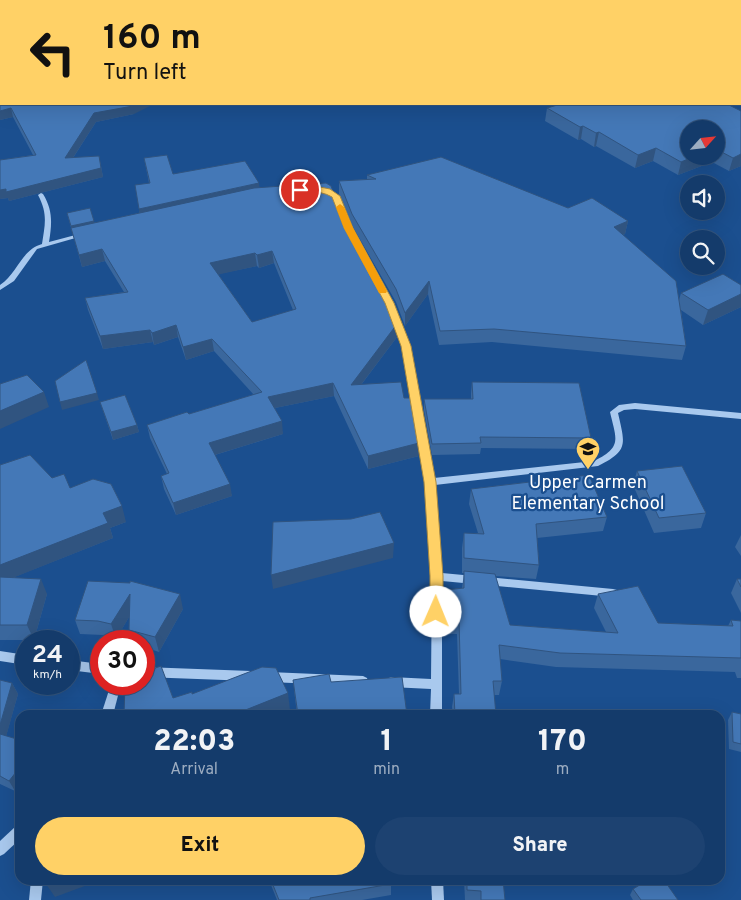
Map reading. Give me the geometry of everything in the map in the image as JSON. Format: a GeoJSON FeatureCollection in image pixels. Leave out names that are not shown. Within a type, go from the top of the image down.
{"type":"FeatureCollection","features":[{"type":"Feature","properties":{"kind":"street"},"geometry":{"type":"LineString","coordinates":[[315,188],[336,196],[353,237]]}},
{"type":"Feature","properties":{"kind":"street"},"geometry":{"type":"LineString","coordinates":[[41,195],[49,208],[50,217],[45,244]]}},
{"type":"Feature","properties":{"kind":"street"},"geometry":{"type":"LineString","coordinates":[[0,288],[16,276],[29,253],[35,248],[91,233]]}},
{"type":"Feature","properties":{"kind":"street"},"geometry":{"type":"LineString","coordinates":[[380,287],[390,303],[406,346],[430,482],[437,576],[436,710]]}},
{"type":"Feature","properties":{"kind":"street"},"geometry":{"type":"LineString","coordinates":[[430,482],[596,464],[613,456],[618,450],[619,441],[614,412],[622,407],[635,406],[741,416]]}},
{"type":"Feature","properties":{"kind":"street"},"geometry":{"type":"LineString","coordinates":[[437,576],[613,593]]}},
{"type":"Feature","properties":{"kind":"street"},"geometry":{"type":"LineString","coordinates":[[0,656],[15,658]]}},
{"type":"Feature","properties":{"kind":"street"},"geometry":{"type":"LineString","coordinates":[[155,672],[436,684]]}},
{"type":"Feature","properties":{"kind":"street"},"geometry":{"type":"LineString","coordinates":[[108,710],[112,695]]}},
{"type":"Feature","properties":{"kind":"street"},"geometry":{"type":"LineString","coordinates":[[0,850],[15,835]]}},
{"type":"Feature","properties":{"kind":"street"},"geometry":{"type":"LineString","coordinates":[[35,900],[36,885]]}},
{"type":"Feature","properties":{"kind":"street"},"geometry":{"type":"LineString","coordinates":[[437,885],[438,900]]}},
{"type":"Feature","properties":{"kind":"building"},"geometry":{"type":"Polygon","coordinates":[[[0,105],[134,105],[94,113],[65,158],[99,156],[101,168],[6,192],[6,189],[0,190],[0,160],[36,155],[11,108],[0,111],[0,105]]]}},
{"type":"Feature","properties":{"kind":"building"},"geometry":{"type":"Polygon","coordinates":[[[558,105],[729,105],[741,111],[741,154],[733,158],[725,154],[725,120],[680,120],[680,161],[656,148],[638,155],[599,132],[596,133],[583,126],[580,127],[547,108],[558,105]]]}},
{"type":"Feature","properties":{"kind":"building"},"geometry":{"type":"Polygon","coordinates":[[[167,155],[173,174],[245,161],[259,183],[139,209],[135,185],[150,183],[144,158],[167,155]]]}},
{"type":"Feature","properties":{"kind":"building"},"geometry":{"type":"Polygon","coordinates":[[[441,157],[568,208],[592,198],[628,221],[614,227],[676,281],[686,346],[494,329],[440,331],[429,281],[405,313],[396,289],[352,214],[339,181],[376,179],[367,175],[441,157]]]}},
{"type":"Feature","properties":{"kind":"building"},"geometry":{"type":"Polygon","coordinates":[[[326,183],[331,186],[343,217],[384,291],[397,324],[351,385],[401,382],[404,398],[412,398],[419,443],[368,456],[333,383],[268,397],[282,421],[209,443],[230,484],[173,503],[161,476],[169,473],[147,425],[262,392],[212,339],[183,347],[176,325],[152,333],[150,330],[100,336],[85,298],[128,292],[102,249],[79,255],[71,228],[254,188],[326,183]],[[272,251],[210,263],[252,322],[296,309],[272,251]]]}},
{"type":"Feature","properties":{"kind":"building"},"geometry":{"type":"Polygon","coordinates":[[[90,208],[94,221],[71,226],[67,213],[90,208]]]}},
{"type":"Feature","properties":{"kind":"building"},"geometry":{"type":"Polygon","coordinates":[[[721,275],[725,275],[741,285],[741,294],[708,310],[681,293],[721,275]]]}},
{"type":"Feature","properties":{"kind":"building"},"geometry":{"type":"Polygon","coordinates":[[[86,360],[97,393],[60,402],[55,381],[86,360]]]}},
{"type":"Feature","properties":{"kind":"building"},"geometry":{"type":"Polygon","coordinates":[[[27,375],[44,392],[0,411],[0,384],[27,375]]]}},
{"type":"Feature","properties":{"kind":"building"},"geometry":{"type":"Polygon","coordinates":[[[472,382],[579,383],[591,438],[480,437],[481,443],[432,444],[424,399],[473,399],[472,382]]]}},
{"type":"Feature","properties":{"kind":"building"},"geometry":{"type":"Polygon","coordinates":[[[125,395],[137,425],[111,432],[100,402],[125,395]]]}},
{"type":"Feature","properties":{"kind":"building"},"geometry":{"type":"Polygon","coordinates":[[[30,455],[52,478],[64,474],[70,488],[93,479],[111,484],[122,506],[103,513],[108,523],[0,565],[0,465],[30,455]]]}},
{"type":"Feature","properties":{"kind":"building"},"geometry":{"type":"Polygon","coordinates":[[[682,466],[706,513],[659,518],[637,471],[682,466]]]}},
{"type":"Feature","properties":{"kind":"building"},"geometry":{"type":"Polygon","coordinates":[[[589,475],[607,517],[536,524],[539,565],[464,558],[464,533],[484,534],[471,489],[589,475]]]}},
{"type":"Feature","properties":{"kind":"building"},"geometry":{"type":"Polygon","coordinates":[[[380,512],[394,543],[271,575],[273,522],[351,519],[380,512]]]}},
{"type":"Feature","properties":{"kind":"building"},"geometry":{"type":"Polygon","coordinates":[[[464,571],[495,574],[510,625],[618,633],[598,594],[638,586],[658,623],[733,626],[731,620],[741,621],[741,658],[560,653],[499,645],[502,681],[493,681],[496,710],[455,710],[454,694],[461,694],[459,620],[445,621],[445,590],[464,588],[464,571]]]}},
{"type":"Feature","properties":{"kind":"building"},"geometry":{"type":"Polygon","coordinates":[[[0,577],[41,579],[27,625],[0,625],[0,577]]]}},
{"type":"Feature","properties":{"kind":"building"},"geometry":{"type":"Polygon","coordinates":[[[737,579],[741,579],[741,587],[737,579]]]}},
{"type":"Feature","properties":{"kind":"building"},"geometry":{"type":"Polygon","coordinates":[[[88,581],[130,583],[130,581],[180,594],[155,637],[155,630],[129,630],[130,594],[111,624],[98,621],[75,620],[88,581]]]}},
{"type":"Feature","properties":{"kind":"building"},"geometry":{"type":"Polygon","coordinates":[[[161,666],[173,698],[192,692],[192,694],[262,667],[276,668],[288,693],[246,710],[124,710],[125,695],[155,695],[155,668],[161,666]]]}},
{"type":"Feature","properties":{"kind":"building"},"geometry":{"type":"Polygon","coordinates":[[[329,674],[331,682],[402,677],[406,710],[297,710],[293,680],[329,674]]]}},
{"type":"Feature","properties":{"kind":"building"},"geometry":{"type":"Polygon","coordinates":[[[0,680],[12,683],[0,725],[0,680]]]}},
{"type":"Feature","properties":{"kind":"building"},"geometry":{"type":"Polygon","coordinates":[[[732,712],[741,714],[741,744],[733,742],[732,712]]]}},
{"type":"Feature","properties":{"kind":"building"},"geometry":{"type":"Polygon","coordinates":[[[0,734],[15,738],[15,773],[9,781],[0,776],[0,734]]]}},
{"type":"Feature","properties":{"kind":"building"},"geometry":{"type":"Polygon","coordinates":[[[273,885],[385,885],[310,898],[310,900],[279,900],[273,885]]]}},
{"type":"Feature","properties":{"kind":"building"},"geometry":{"type":"Polygon","coordinates":[[[467,885],[504,885],[505,900],[481,900],[481,891],[467,890],[467,885]]]}},
{"type":"Feature","properties":{"kind":"building"},"geometry":{"type":"Polygon","coordinates":[[[640,885],[668,885],[678,900],[641,900],[633,889],[640,885]]]}},
{"type":"Feature","properties":{"kind":"slow traffic"},"geometry":{"type":"LineString","coordinates":[[340,207],[348,228],[383,291]]}},
{"type":"Feature","properties":{"kind":"place","name":"Upper Carmen Elementary School"},"geometry":{"type":"Point","coordinates":[588,470]}},
{"type":"Feature","properties":{"kind":"route"},"geometry":{"type":"LineString","coordinates":[[300,190],[315,188],[336,196],[348,228],[390,303],[406,346],[430,482],[437,576],[436,612]]}}]}
